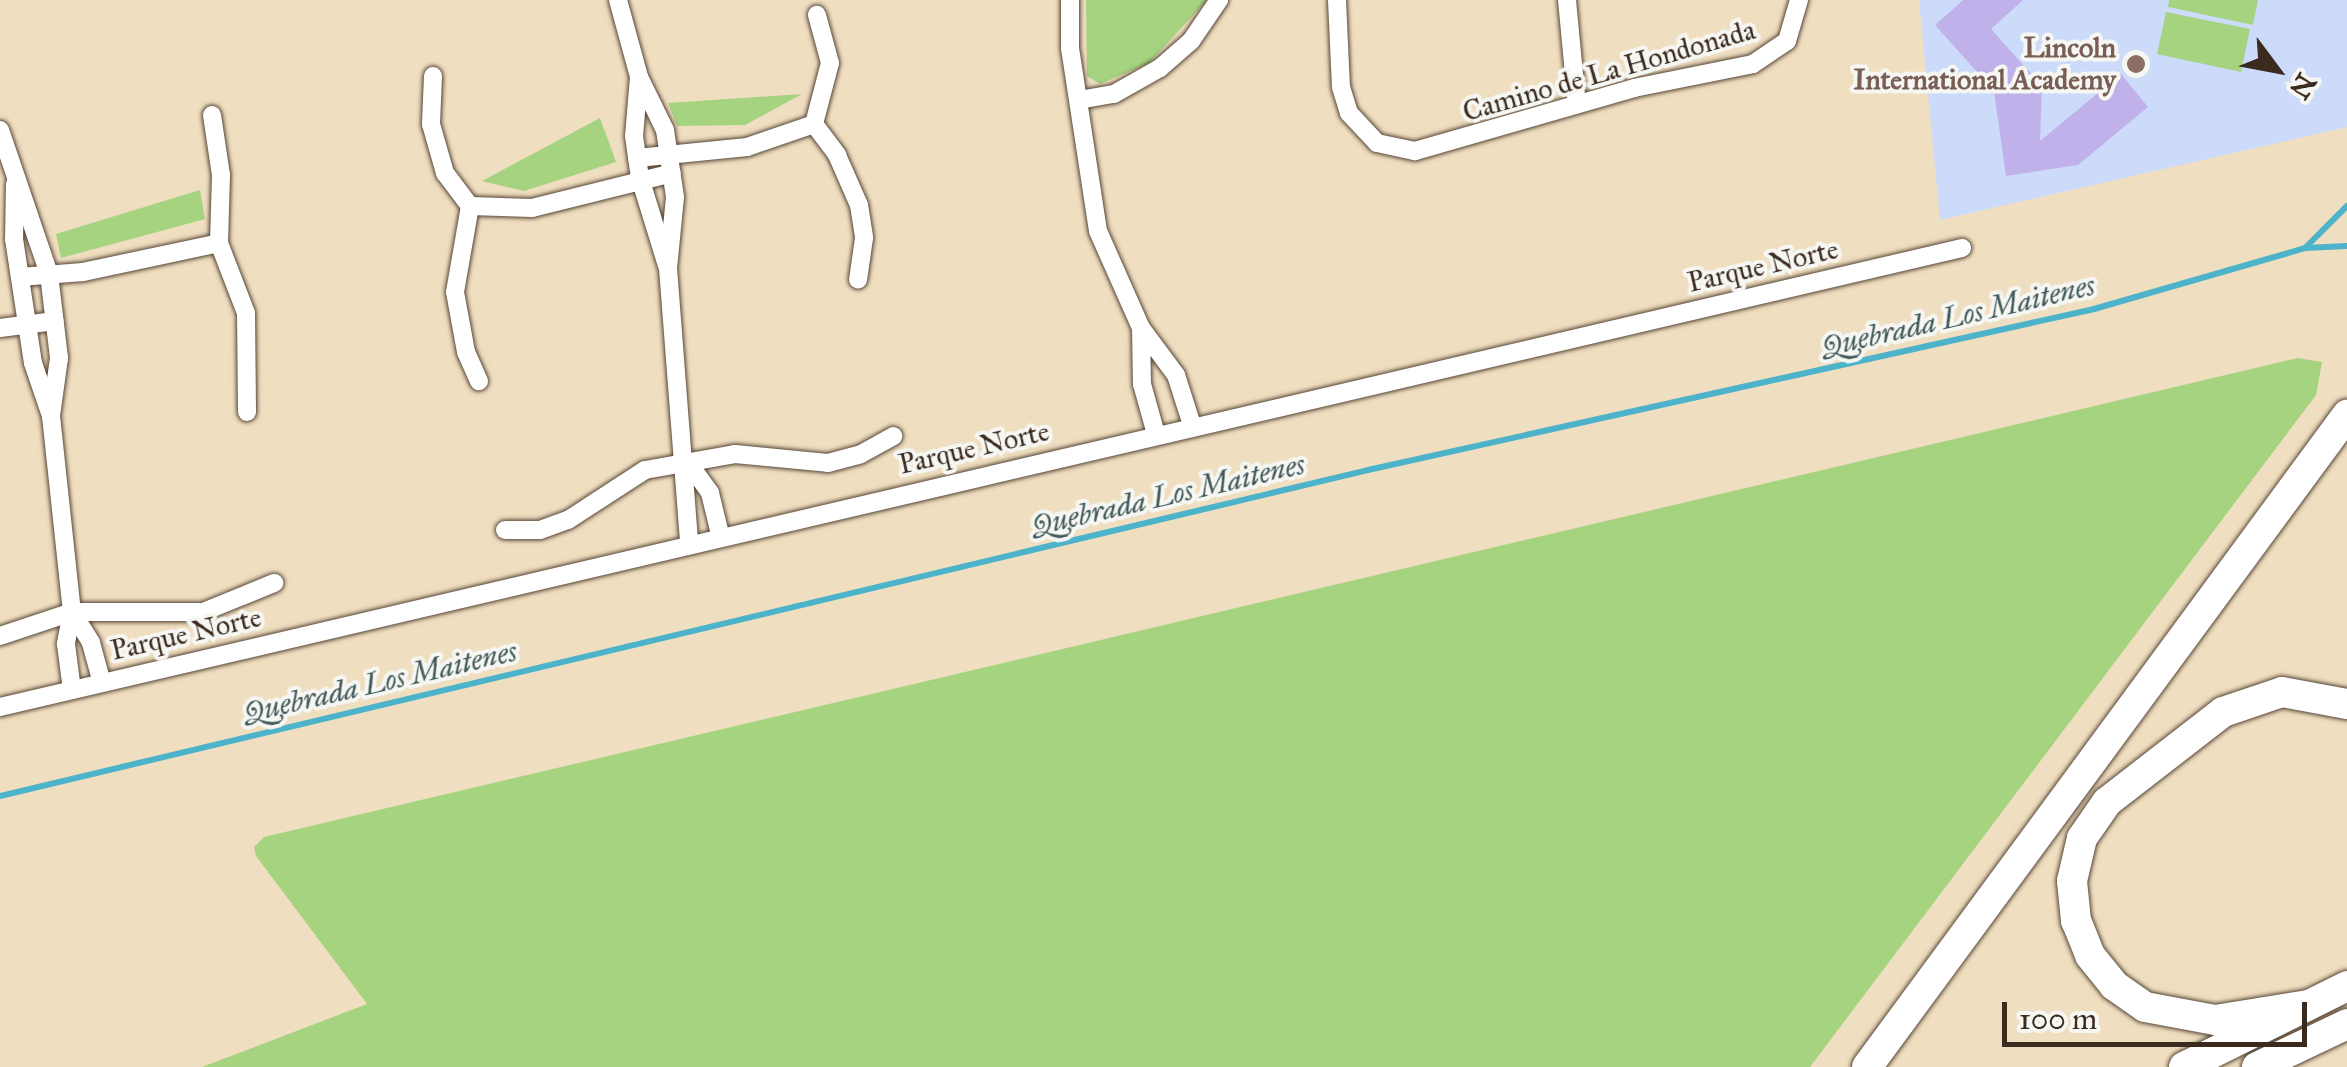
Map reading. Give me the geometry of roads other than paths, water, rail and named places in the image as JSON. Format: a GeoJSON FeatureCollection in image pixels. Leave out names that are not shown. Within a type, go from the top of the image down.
{"type":"FeatureCollection","features":[{"type":"Feature","properties":{"kind":"highway"},"geometry":{"type":"LineString","coordinates":[[1867,1067],[2347,414]]}},
{"type":"Feature","properties":{"kind":"highway"},"geometry":{"type":"LineString","coordinates":[[2308,1005],[2215,1020],[2145,1007],[2114,985],[2090,955],[2076,921],[2072,881],[2082,838],[2107,802],[2222,712],[2282,692],[2347,704]]}},
{"type":"Feature","properties":{"kind":"highway"},"geometry":{"type":"LineString","coordinates":[[2184,1067],[2347,986]]}},
{"type":"Feature","properties":{"kind":"highway"},"geometry":{"type":"LineString","coordinates":[[2257,1067],[2341,1026]]}},
{"type":"Feature","properties":{"kind":"highway"},"geometry":{"type":"LineString","coordinates":[[2274,1067],[2341,1026]]}},
{"type":"Feature","properties":{"kind":"street"},"geometry":{"type":"LineString","coordinates":[[618,0],[639,77],[660,116],[670,164],[676,212],[668,268]]}},
{"type":"Feature","properties":{"kind":"street"},"geometry":{"type":"LineString","coordinates":[[1070,0],[1079,100],[1098,232],[1141,328],[1170,362],[1192,426]]}},
{"type":"Feature","properties":{"kind":"street"},"geometry":{"type":"LineString","coordinates":[[1079,100],[1114,94],[1160,68],[1191,42],[1219,0]]}},
{"type":"Feature","properties":{"kind":"street","name":"Camino de La Hondonada"},"geometry":{"type":"LineString","coordinates":[[1338,0],[1344,102],[1377,143],[1403,150],[1434,149],[1578,104],[1765,59],[1787,41],[1799,0]]}},
{"type":"Feature","properties":{"kind":"street"},"geometry":{"type":"LineString","coordinates":[[1567,0],[1578,104]]}},
{"type":"Feature","properties":{"kind":"street"},"geometry":{"type":"LineString","coordinates":[[814,124],[830,64],[817,15]]}},
{"type":"Feature","properties":{"kind":"street"},"geometry":{"type":"LineString","coordinates":[[434,76],[428,111],[436,140],[450,183],[470,206],[532,208],[814,124]]}},
{"type":"Feature","properties":{"kind":"street"},"geometry":{"type":"LineString","coordinates":[[639,77],[637,158],[668,268],[687,462],[682,499],[689,542]]}},
{"type":"Feature","properties":{"kind":"street"},"geometry":{"type":"LineString","coordinates":[[212,115],[221,175],[219,243],[246,313],[247,412]]}},
{"type":"Feature","properties":{"kind":"street"},"geometry":{"type":"LineString","coordinates":[[814,124],[837,155],[859,205],[864,238],[858,280]]}},
{"type":"Feature","properties":{"kind":"street"},"geometry":{"type":"LineString","coordinates":[[0,130],[15,184],[27,325],[51,416],[72,612],[66,656],[72,690]]}},
{"type":"Feature","properties":{"kind":"street"},"geometry":{"type":"LineString","coordinates":[[637,158],[670,164]]}},
{"type":"Feature","properties":{"kind":"street"},"geometry":{"type":"LineString","coordinates":[[15,184],[34,218],[49,274],[59,358],[51,416]]}},
{"type":"Feature","properties":{"kind":"street"},"geometry":{"type":"LineString","coordinates":[[470,206],[455,292],[466,352],[479,381]]}},
{"type":"Feature","properties":{"kind":"street"},"geometry":{"type":"LineString","coordinates":[[20,277],[219,243]]}},
{"type":"Feature","properties":{"kind":"street","name":"Parque Norte"},"geometry":{"type":"LineString","coordinates":[[0,707],[720,534],[1962,248]]}},
{"type":"Feature","properties":{"kind":"street"},"geometry":{"type":"LineString","coordinates":[[0,328],[55,321]]}},
{"type":"Feature","properties":{"kind":"street"},"geometry":{"type":"LineString","coordinates":[[1141,328],[1142,384],[1156,434]]}},
{"type":"Feature","properties":{"kind":"street"},"geometry":{"type":"LineString","coordinates":[[505,530],[556,525],[636,474],[735,454],[828,463],[892,436]]}},
{"type":"Feature","properties":{"kind":"street"},"geometry":{"type":"LineString","coordinates":[[687,462],[710,493],[720,534]]}},
{"type":"Feature","properties":{"kind":"street"},"geometry":{"type":"LineString","coordinates":[[0,636],[72,612],[186,615],[274,584]]}},
{"type":"Feature","properties":{"kind":"street"},"geometry":{"type":"LineString","coordinates":[[72,612],[91,643],[102,683]]}},
{"type":"Feature","properties":{"kind":"waterway"},"geometry":{"type":"LineString","coordinates":[[2306,247],[2347,206]]}},
{"type":"Feature","properties":{"kind":"waterway","name":"Quebrada Los Maitenes"},"geometry":{"type":"LineString","coordinates":[[0,796],[1368,470],[2094,309],[2305,248],[2347,246]]}},
{"type":"Feature","properties":{"kind":"place","name":"Lincoln International Academy"},"geometry":{"type":"Point","coordinates":[2136,64]}}]}
